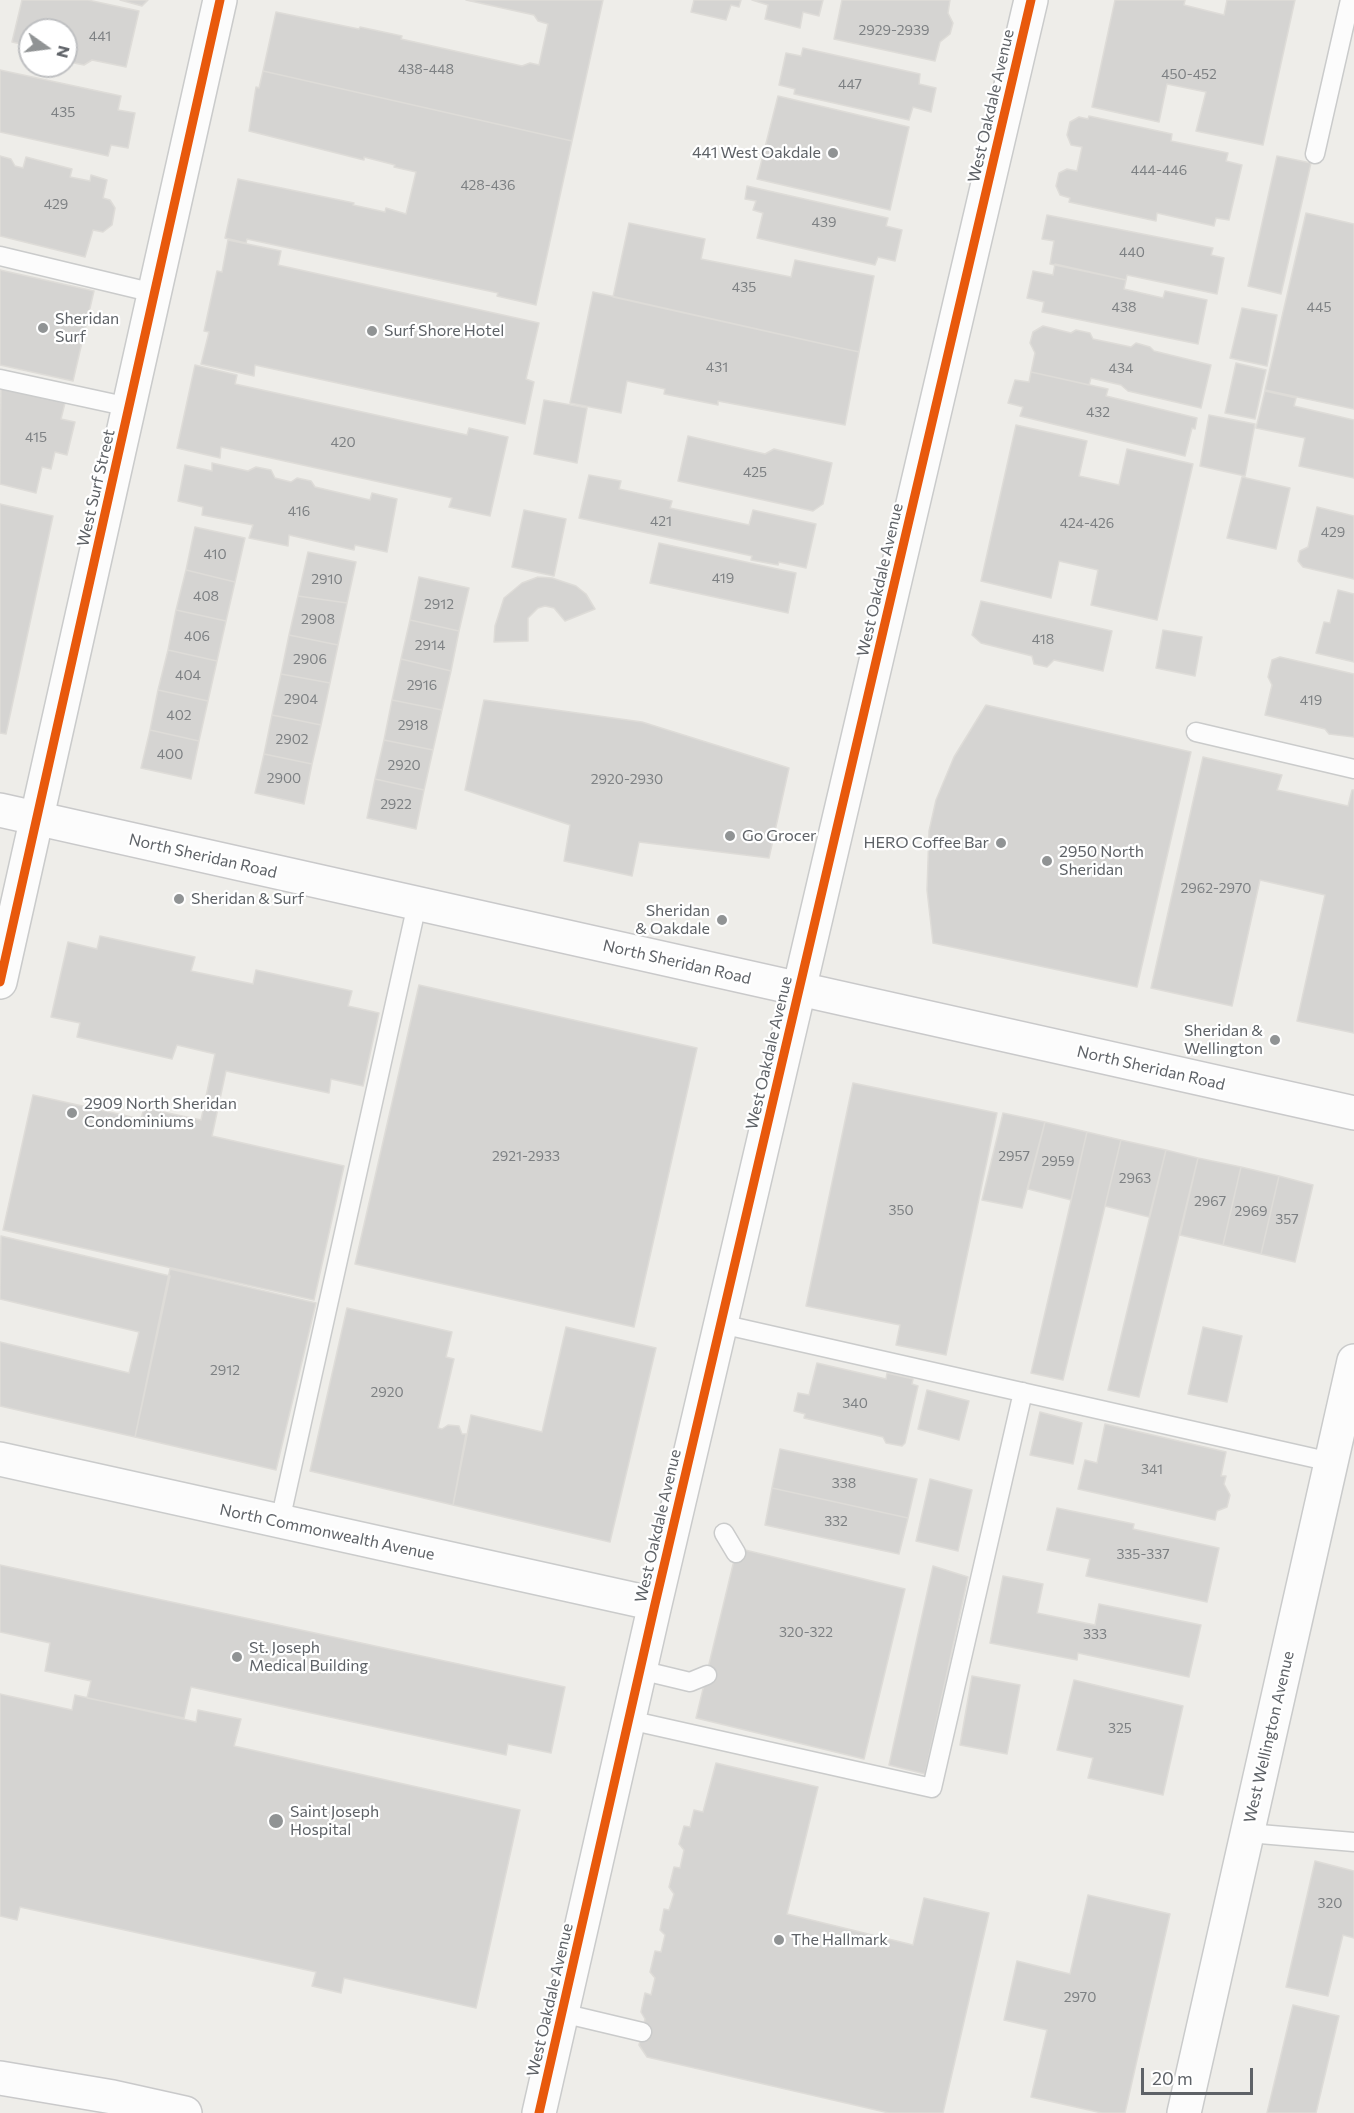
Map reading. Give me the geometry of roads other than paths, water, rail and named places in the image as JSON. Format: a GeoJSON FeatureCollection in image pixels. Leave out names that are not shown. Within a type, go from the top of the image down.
{"type":"FeatureCollection","features":[{"type":"Feature","properties":{"kind":"street","name":"West Surf Street"},"geometry":{"type":"LineString","coordinates":[[0,982],[220,0]]}},
{"type":"Feature","properties":{"kind":"street","name":"West Oakdale Avenue"},"geometry":{"type":"LineString","coordinates":[[539,2113],[655,1604],[1031,0]]}},
{"type":"Feature","properties":{"kind":"street","name":"North Sheridan Road"},"geometry":{"type":"LineString","coordinates":[[0,810],[1354,1113]]}},
{"type":"Feature","properties":{"kind":"street","name":"West Wellington Avenue"},"geometry":{"type":"LineString","coordinates":[[1184,2113],[1354,1361]]}},
{"type":"Feature","properties":{"kind":"street","name":"North Commonwealth Avenue"},"geometry":{"type":"LineString","coordinates":[[0,1460],[655,1604]]}},
{"type":"Feature","properties":{"kind":"street"},"geometry":{"type":"LineString","coordinates":[[0,2078],[113,2097],[185,2113]]}},
{"type":"Feature","properties":{"kind":"lane"},"geometry":{"type":"LineString","coordinates":[[1315,154],[1350,0]]}},
{"type":"Feature","properties":{"kind":"lane"},"geometry":{"type":"LineString","coordinates":[[0,256],[154,293]]}},
{"type":"Feature","properties":{"kind":"lane"},"geometry":{"type":"LineString","coordinates":[[0,379],[129,407]]}},
{"type":"Feature","properties":{"kind":"lane"},"geometry":{"type":"LineString","coordinates":[[1196,732],[1354,768]]}},
{"type":"Feature","properties":{"kind":"lane"},"geometry":{"type":"LineString","coordinates":[[280,1521],[417,904]]}},
{"type":"Feature","properties":{"kind":"lane"},"geometry":{"type":"LineString","coordinates":[[721,1324],[1331,1462]]}},
{"type":"Feature","properties":{"kind":"lane"},"geometry":{"type":"LineString","coordinates":[[629,1719],[932,1788],[1023,1392]]}},
{"type":"Feature","properties":{"kind":"lane"},"geometry":{"type":"LineString","coordinates":[[724,1533],[736,1552]]}},
{"type":"Feature","properties":{"kind":"lane"},"geometry":{"type":"LineString","coordinates":[[640,1670],[690,1682],[706,1675]]}},
{"type":"Feature","properties":{"kind":"lane"},"geometry":{"type":"LineString","coordinates":[[1248,1833],[1354,1842]]}},
{"type":"Feature","properties":{"kind":"lane"},"geometry":{"type":"LineString","coordinates":[[562,2013],[642,2032]]}},
{"type":"Feature","properties":{"kind":"place","name":"441 West Oakdale"},"geometry":{"type":"Point","coordinates":[833,153]}},
{"type":"Feature","properties":{"kind":"place","name":"Sheridan Surf"},"geometry":{"type":"Point","coordinates":[43,328]}},
{"type":"Feature","properties":{"kind":"place","name":"Surf Shore Hotel"},"geometry":{"type":"Point","coordinates":[372,331]}},
{"type":"Feature","properties":{"kind":"place","name":"Go Grocer"},"geometry":{"type":"Point","coordinates":[730,836]}},
{"type":"Feature","properties":{"kind":"place","name":"HERO Coffee Bar"},"geometry":{"type":"Point","coordinates":[1001,843]}},
{"type":"Feature","properties":{"kind":"place","name":"2950 North Sheridan"},"geometry":{"type":"Point","coordinates":[1047,861]}},
{"type":"Feature","properties":{"kind":"place","name":"Sheridan & Surf"},"geometry":{"type":"Point","coordinates":[179,899]}},
{"type":"Feature","properties":{"kind":"place","name":"Sheridan & Oakdale"},"geometry":{"type":"Point","coordinates":[722,920]}},
{"type":"Feature","properties":{"kind":"place","name":"Sheridan & Wellington"},"geometry":{"type":"Point","coordinates":[1275,1040]}},
{"type":"Feature","properties":{"kind":"place","name":"2909 North Sheridan Condominiums"},"geometry":{"type":"Point","coordinates":[72,1113]}},
{"type":"Feature","properties":{"kind":"place","name":"St. Joseph Medical Building"},"geometry":{"type":"Point","coordinates":[237,1657]}},
{"type":"Feature","properties":{"kind":"place","name":"Saint Joseph Hospital"},"geometry":{"type":"Point","coordinates":[276,1821]}},
{"type":"Feature","properties":{"kind":"place","name":"The Hallmark"},"geometry":{"type":"Point","coordinates":[779,1940]}}]}
